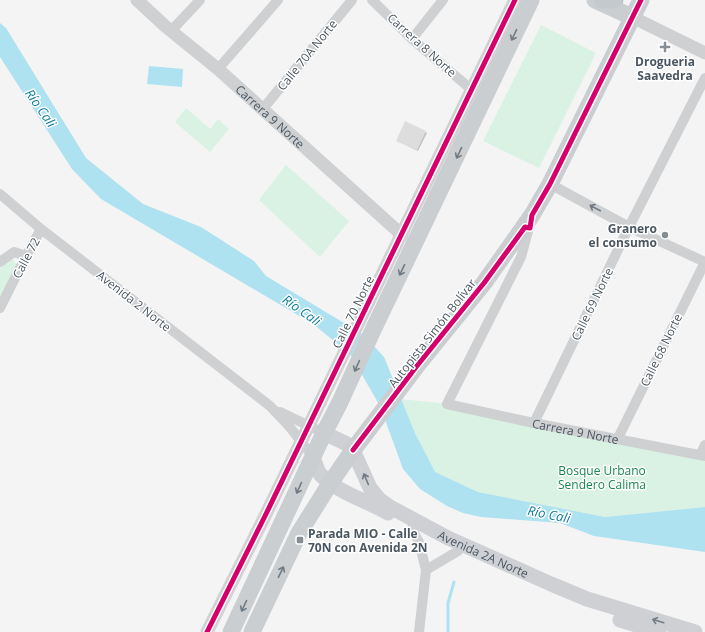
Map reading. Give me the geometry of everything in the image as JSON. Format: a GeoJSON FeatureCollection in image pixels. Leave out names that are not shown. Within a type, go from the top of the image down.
{"type":"FeatureCollection","features":[{"type":"Feature","properties":{"kind":"highway"},"geometry":{"type":"LineString","coordinates":[[602,0],[614,0]]}},
{"type":"Feature","properties":{"kind":"main road"},"geometry":{"type":"LineString","coordinates":[[232,632],[324,432],[340,402],[531,0]]}},
{"type":"Feature","properties":{"kind":"main road"},"geometry":{"type":"LineString","coordinates":[[596,0],[632,17]]}},
{"type":"Feature","properties":{"kind":"main road","name":"Autopista Simón Bolívar"},"geometry":{"type":"LineString","coordinates":[[252,632],[299,533],[331,482],[353,450],[416,367],[484,283],[528,221],[550,184],[641,0]]}},
{"type":"Feature","properties":{"kind":"main road","name":"Avenida 2A Norte"},"geometry":{"type":"LineString","coordinates":[[324,432],[347,444],[353,450],[362,468],[364,478],[375,494],[414,525]]}},
{"type":"Feature","properties":{"kind":"main road","name":"Avenida 2A Norte"},"geometry":{"type":"LineString","coordinates":[[313,457],[320,473],[347,494],[414,525],[584,609],[659,632]]}},
{"type":"Feature","properties":{"kind":"main road","name":"Avenida 2A Norte"},"geometry":{"type":"LineString","coordinates":[[459,548],[587,599],[695,632]]}},
{"type":"Feature","properties":{"kind":"street","name":"Carrera 9 Norte"},"geometry":{"type":"LineString","coordinates":[[137,0],[171,31],[218,69],[402,235]]}},
{"type":"Feature","properties":{"kind":"street"},"geometry":{"type":"LineString","coordinates":[[171,31],[200,0]]}},
{"type":"Feature","properties":{"kind":"street"},"geometry":{"type":"LineString","coordinates":[[218,69],[278,0]]}},
{"type":"Feature","properties":{"kind":"street","name":"Calle 70A Norte"},"geometry":{"type":"LineString","coordinates":[[262,110],[352,0]]}},
{"type":"Feature","properties":{"kind":"street","name":"Carrera 8 Norte"},"geometry":{"type":"LineString","coordinates":[[372,0],[412,39],[472,90]]}},
{"type":"Feature","properties":{"kind":"street"},"geometry":{"type":"LineString","coordinates":[[412,39],[443,0]]}},
{"type":"Feature","properties":{"kind":"street","name":"Calle 70 Norte"},"geometry":{"type":"LineString","coordinates":[[207,632],[402,235],[515,0]]}},
{"type":"Feature","properties":{"kind":"street"},"geometry":{"type":"LineString","coordinates":[[632,17],[705,53]]}},
{"type":"Feature","properties":{"kind":"street","name":"Calle 69 Norte"},"geometry":{"type":"LineString","coordinates":[[534,423],[629,227],[705,78]]}},
{"type":"Feature","properties":{"kind":"street"},"geometry":{"type":"LineString","coordinates":[[550,184],[629,227],[705,262]]}},
{"type":"Feature","properties":{"kind":"street","name":"Avenida 2 Norte"},"geometry":{"type":"LineString","coordinates":[[0,194],[41,229],[270,406],[283,418],[301,442]]}},
{"type":"Feature","properties":{"kind":"street","name":"Carrera 9 Norte"},"geometry":{"type":"LineString","coordinates":[[528,221],[521,257],[447,404],[534,423],[703,455]]}},
{"type":"Feature","properties":{"kind":"street","name":"Calle 72"},"geometry":{"type":"LineString","coordinates":[[0,308],[41,229]]}},
{"type":"Feature","properties":{"kind":"street"},"geometry":{"type":"LineString","coordinates":[[0,262],[14,252],[26,256]]}},
{"type":"Feature","properties":{"kind":"street","name":"Calle 68 Norte"},"geometry":{"type":"LineString","coordinates":[[618,438],[705,262]]}},
{"type":"Feature","properties":{"kind":"street","name":"Avenida 2 Norte"},"geometry":{"type":"LineString","coordinates":[[270,406],[308,426]]}},
{"type":"Feature","properties":{"kind":"street","name":"Avenida 2A Norte"},"geometry":{"type":"LineString","coordinates":[[308,426],[324,432]]}},
{"type":"Feature","properties":{"kind":"street","name":"Avenida 2A Norte"},"geometry":{"type":"LineString","coordinates":[[301,442],[313,457]]}},
{"type":"Feature","properties":{"kind":"street"},"geometry":{"type":"LineString","coordinates":[[703,455],[705,445]]}},
{"type":"Feature","properties":{"kind":"street"},"geometry":{"type":"LineString","coordinates":[[414,525],[426,570],[419,632]]}},
{"type":"Feature","properties":{"kind":"street"},"geometry":{"type":"LineString","coordinates":[[426,570],[459,548]]}},
{"type":"Feature","properties":{"kind":"green space"},"geometry":{"type":"Polygon","coordinates":[[[541,25],[596,53],[539,168],[483,141],[541,25]]]}},
{"type":"Feature","properties":{"kind":"green space"},"geometry":{"type":"Polygon","coordinates":[[[186,108],[210,129],[218,119],[229,129],[210,152],[175,122],[186,108]]]}},
{"type":"Feature","properties":{"kind":"green space"},"geometry":{"type":"Polygon","coordinates":[[[286,165],[349,221],[320,257],[259,200],[286,165]]]}},
{"type":"Feature","properties":{"kind":"green space"},"geometry":{"type":"Polygon","coordinates":[[[12,259],[17,265],[0,299],[0,268],[12,259]]]}},
{"type":"Feature","properties":{"kind":"green space","name":"Bosque Urbano Sendero Calima"},"geometry":{"type":"Polygon","coordinates":[[[401,399],[447,404],[705,456],[705,507],[605,517],[478,492],[434,472],[415,433],[401,399]]]}},
{"type":"Feature","properties":{"kind":"water","name":"Río Cali"},"geometry":{"type":"Polygon","coordinates":[[[0,23],[6,28],[86,158],[143,204],[201,227],[254,261],[266,276],[364,335],[384,357],[415,433],[435,472],[478,492],[605,517],[705,507],[705,552],[594,536],[560,523],[481,517],[463,513],[447,506],[420,489],[403,469],[380,406],[350,354],[313,324],[101,199],[72,169],[0,57],[0,23]]]}},
{"type":"Feature","properties":{"kind":"water"},"geometry":{"type":"Polygon","coordinates":[[[149,66],[183,69],[182,87],[147,84],[149,66]]]}},
{"type":"Feature","properties":{"kind":"building"},"geometry":{"type":"Polygon","coordinates":[[[405,121],[426,131],[417,150],[396,141],[405,121]]]}},
{"type":"Feature","properties":{"kind":"waterway"},"geometry":{"type":"LineString","coordinates":[[448,632],[448,603],[454,582]]}},
{"type":"Feature","properties":{"kind":"cycle path"},"geometry":{"type":"LineString","coordinates":[[207,632],[265,516],[515,0]]}},
{"type":"Feature","properties":{"kind":"cycle path"},"geometry":{"type":"LineString","coordinates":[[353,450],[416,367],[484,283],[525,227],[530,228],[532,215],[550,184],[641,0]]}},
{"type":"Feature","properties":{"kind":"place","name":"Drogueria Saavedra"},"geometry":{"type":"Point","coordinates":[665,47]}},
{"type":"Feature","properties":{"kind":"place","name":"Granero el consumo"},"geometry":{"type":"Point","coordinates":[665,235]}},
{"type":"Feature","properties":{"kind":"place","name":"Parada MIO - Calle 70N con Avenida 2N"},"geometry":{"type":"Point","coordinates":[300,540]}}]}
